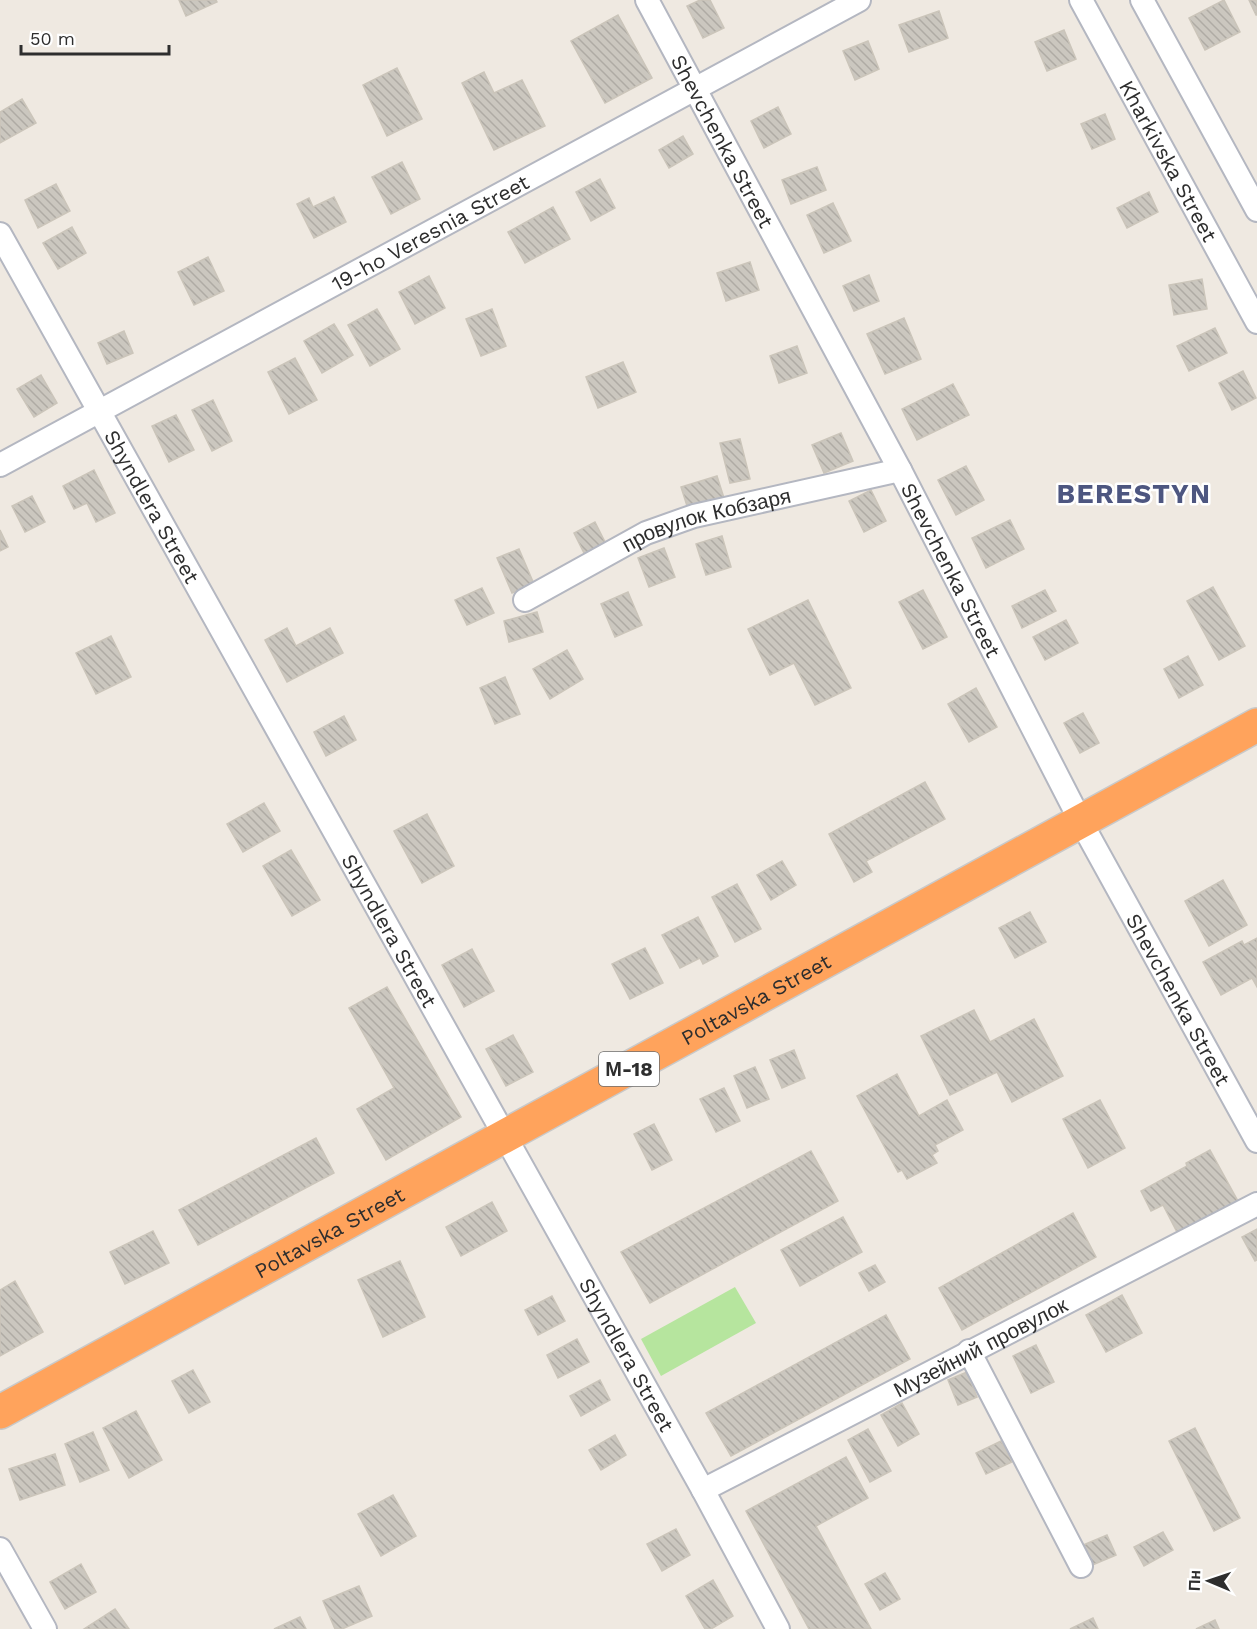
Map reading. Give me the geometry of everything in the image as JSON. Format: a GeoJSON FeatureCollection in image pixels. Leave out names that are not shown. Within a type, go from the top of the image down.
{"type":"FeatureCollection","features":[{"type":"Feature","properties":{"kind":"highway","name":"Poltavska Street"},"geometry":{"type":"LineString","coordinates":[[0,1412],[1257,725]]}},
{"type":"Feature","properties":{"kind":"street","name":"Shevchenka Street"},"geometry":{"type":"LineString","coordinates":[[647,0],[900,470],[1081,822],[1257,1141]]}},
{"type":"Feature","properties":{"kind":"street","name":"19-ho Veresnia Street"},"geometry":{"type":"LineString","coordinates":[[0,465],[859,0]]}},
{"type":"Feature","properties":{"kind":"street","name":"Kharkivska Street"},"geometry":{"type":"LineString","coordinates":[[1081,0],[1257,322]]}},
{"type":"Feature","properties":{"kind":"street"},"geometry":{"type":"LineString","coordinates":[[1142,0],[1257,210]]}},
{"type":"Feature","properties":{"kind":"street","name":"Shyndlera Street"},"geometry":{"type":"LineString","coordinates":[[0,234],[703,1490],[778,1629]]}},
{"type":"Feature","properties":{"kind":"street","name":"провулок Кобзаря"},"geometry":{"type":"LineString","coordinates":[[525,600],[646,532],[694,516],[900,470]]}},
{"type":"Feature","properties":{"kind":"street","name":"Музейний провулок"},"geometry":{"type":"LineString","coordinates":[[703,1490],[1257,1204]]}},
{"type":"Feature","properties":{"kind":"street"},"geometry":{"type":"LineString","coordinates":[[969,1351],[1081,1566]]}},
{"type":"Feature","properties":{"kind":"street"},"geometry":{"type":"LineString","coordinates":[[0,1549],[45,1629]]}},
{"type":"Feature","properties":{"kind":"green space"},"geometry":{"type":"Polygon","coordinates":[[[735,1287],[756,1323],[661,1376],[641,1339],[735,1287]]]}},
{"type":"Feature","properties":{"kind":"building"},"geometry":{"type":"Polygon","coordinates":[[[179,0],[216,0],[217,2],[186,16],[179,0]]]}},
{"type":"Feature","properties":{"kind":"building"},"geometry":{"type":"Polygon","coordinates":[[[700,0],[710,0],[724,28],[703,38],[687,6],[700,0]]]}},
{"type":"Feature","properties":{"kind":"building"},"geometry":{"type":"Polygon","coordinates":[[[1224,0],[1240,32],[1205,50],[1189,18],[1224,0]]]}},
{"type":"Feature","properties":{"kind":"building"},"geometry":{"type":"Polygon","coordinates":[[[1249,0],[1257,0],[1257,15],[1256,15],[1249,0]]]}},
{"type":"Feature","properties":{"kind":"building"},"geometry":{"type":"Polygon","coordinates":[[[939,11],[948,38],[909,52],[899,25],[939,11]]]}},
{"type":"Feature","properties":{"kind":"building"},"geometry":{"type":"Polygon","coordinates":[[[618,15],[652,78],[605,103],[571,41],[618,15]]]}},
{"type":"Feature","properties":{"kind":"building"},"geometry":{"type":"Polygon","coordinates":[[[1064,30],[1076,59],[1047,71],[1035,42],[1064,30]]]}},
{"type":"Feature","properties":{"kind":"building"},"geometry":{"type":"Polygon","coordinates":[[[868,41],[879,69],[855,80],[843,51],[868,41]]]}},
{"type":"Feature","properties":{"kind":"building"},"geometry":{"type":"Polygon","coordinates":[[[397,68],[422,119],[387,136],[363,85],[397,68]]]}},
{"type":"Feature","properties":{"kind":"building"},"geometry":{"type":"Polygon","coordinates":[[[484,72],[494,93],[522,80],[545,126],[494,150],[462,83],[484,72]]]}},
{"type":"Feature","properties":{"kind":"building"},"geometry":{"type":"Polygon","coordinates":[[[22,99],[36,123],[0,143],[0,112],[22,99]]]}},
{"type":"Feature","properties":{"kind":"building"},"geometry":{"type":"Polygon","coordinates":[[[778,107],[791,134],[764,148],[751,121],[778,107]]]}},
{"type":"Feature","properties":{"kind":"building"},"geometry":{"type":"Polygon","coordinates":[[[1105,114],[1115,139],[1092,149],[1081,124],[1105,114]]]}},
{"type":"Feature","properties":{"kind":"building"},"geometry":{"type":"Polygon","coordinates":[[[683,136],[693,154],[669,168],[659,150],[683,136]]]}},
{"type":"Feature","properties":{"kind":"building"},"geometry":{"type":"Polygon","coordinates":[[[402,162],[420,199],[391,214],[372,177],[402,162]]]}},
{"type":"Feature","properties":{"kind":"building"},"geometry":{"type":"Polygon","coordinates":[[[817,167],[826,190],[791,204],[782,180],[817,167]]]}},
{"type":"Feature","properties":{"kind":"building"},"geometry":{"type":"Polygon","coordinates":[[[600,179],[615,208],[591,221],[576,192],[600,179]]]}},
{"type":"Feature","properties":{"kind":"building"},"geometry":{"type":"Polygon","coordinates":[[[56,184],[70,211],[38,228],[25,200],[56,184]]]}},
{"type":"Feature","properties":{"kind":"building"},"geometry":{"type":"Polygon","coordinates":[[[1149,192],[1158,212],[1127,228],[1117,208],[1149,192]]]}},
{"type":"Feature","properties":{"kind":"building"},"geometry":{"type":"Polygon","coordinates":[[[334,197],[346,222],[314,238],[297,204],[309,198],[313,207],[334,197]]]}},
{"type":"Feature","properties":{"kind":"building"},"geometry":{"type":"Polygon","coordinates":[[[833,203],[851,241],[824,253],[807,215],[833,203]]]}},
{"type":"Feature","properties":{"kind":"building"},"geometry":{"type":"Polygon","coordinates":[[[553,207],[570,239],[525,263],[508,232],[553,207]]]}},
{"type":"Feature","properties":{"kind":"building"},"geometry":{"type":"Polygon","coordinates":[[[72,227],[86,253],[58,269],[43,243],[72,227]]]}},
{"type":"Feature","properties":{"kind":"building"},"geometry":{"type":"Polygon","coordinates":[[[208,257],[224,291],[194,305],[178,272],[208,257]]]}},
{"type":"Feature","properties":{"kind":"building"},"geometry":{"type":"Polygon","coordinates":[[[750,262],[759,290],[726,301],[717,273],[750,262]]]}},
{"type":"Feature","properties":{"kind":"building"},"geometry":{"type":"Polygon","coordinates":[[[869,275],[879,301],[854,311],[843,286],[869,275]]]}},
{"type":"Feature","properties":{"kind":"building"},"geometry":{"type":"Polygon","coordinates":[[[429,276],[445,308],[415,324],[399,292],[429,276]]]}},
{"type":"Feature","properties":{"kind":"building"},"geometry":{"type":"Polygon","coordinates":[[[1202,279],[1207,309],[1174,315],[1169,285],[1202,279]]]}},
{"type":"Feature","properties":{"kind":"building"},"geometry":{"type":"Polygon","coordinates":[[[377,309],[400,349],[370,366],[348,325],[377,309]]]}},
{"type":"Feature","properties":{"kind":"building"},"geometry":{"type":"Polygon","coordinates":[[[492,309],[506,346],[481,356],[466,319],[492,309]]]}},
{"type":"Feature","properties":{"kind":"building"},"geometry":{"type":"Polygon","coordinates":[[[904,318],[921,359],[885,374],[867,334],[904,318]]]}},
{"type":"Feature","properties":{"kind":"building"},"geometry":{"type":"Polygon","coordinates":[[[334,324],[353,355],[322,373],[304,341],[334,324]]]}},
{"type":"Feature","properties":{"kind":"building"},"geometry":{"type":"Polygon","coordinates":[[[1215,328],[1227,353],[1189,371],[1177,346],[1215,328]]]}},
{"type":"Feature","properties":{"kind":"building"},"geometry":{"type":"Polygon","coordinates":[[[124,331],[133,353],[107,364],[98,343],[124,331]]]}},
{"type":"Feature","properties":{"kind":"building"},"geometry":{"type":"Polygon","coordinates":[[[797,346],[807,373],[779,383],[770,356],[797,346]]]}},
{"type":"Feature","properties":{"kind":"building"},"geometry":{"type":"Polygon","coordinates":[[[295,358],[317,400],[289,414],[268,372],[295,358]]]}},
{"type":"Feature","properties":{"kind":"building"},"geometry":{"type":"Polygon","coordinates":[[[623,362],[636,392],[598,408],[586,377],[623,362]]]}},
{"type":"Feature","properties":{"kind":"building"},"geometry":{"type":"Polygon","coordinates":[[[1243,371],[1256,398],[1232,410],[1219,383],[1243,371]]]}},
{"type":"Feature","properties":{"kind":"building"},"geometry":{"type":"Polygon","coordinates":[[[41,375],[57,403],[34,417],[17,389],[41,375]]]}},
{"type":"Feature","properties":{"kind":"building"},"geometry":{"type":"Polygon","coordinates":[[[953,384],[969,415],[917,440],[902,409],[953,384]]]}},
{"type":"Feature","properties":{"kind":"building"},"geometry":{"type":"Polygon","coordinates":[[[213,400],[232,441],[212,451],[192,410],[213,400]]]}},
{"type":"Feature","properties":{"kind":"building"},"geometry":{"type":"Polygon","coordinates":[[[176,415],[194,450],[169,462],[152,426],[176,415]]]}},
{"type":"Feature","properties":{"kind":"building"},"geometry":{"type":"Polygon","coordinates":[[[841,433],[853,461],[824,473],[812,445],[841,433]]]}},
{"type":"Feature","properties":{"kind":"building"},"geometry":{"type":"Polygon","coordinates":[[[740,439],[750,479],[730,483],[720,443],[740,439]]]}},
{"type":"Feature","properties":{"kind":"building"},"geometry":{"type":"Polygon","coordinates":[[[966,466],[984,500],[956,515],[938,480],[966,466]]]}},
{"type":"Feature","properties":{"kind":"building"},"geometry":{"type":"Polygon","coordinates":[[[94,470],[115,513],[96,522],[87,503],[74,509],[63,486],[94,470]]]}},
{"type":"Feature","properties":{"kind":"building"},"geometry":{"type":"Polygon","coordinates":[[[717,476],[724,498],[688,509],[681,487],[717,476]]]}},
{"type":"Feature","properties":{"kind":"building"},"geometry":{"type":"Polygon","coordinates":[[[871,490],[886,521],[864,532],[849,501],[871,490]]]}},
{"type":"Feature","properties":{"kind":"building"},"geometry":{"type":"Polygon","coordinates":[[[32,496],[45,522],[25,532],[12,506],[32,496]]]}},
{"type":"Feature","properties":{"kind":"building"},"geometry":{"type":"Polygon","coordinates":[[[1010,520],[1024,549],[986,568],[972,538],[1010,520]]]}},
{"type":"Feature","properties":{"kind":"building"},"geometry":{"type":"Polygon","coordinates":[[[595,522],[607,546],[586,557],[574,533],[595,522]]]}},
{"type":"Feature","properties":{"kind":"building"},"geometry":{"type":"Polygon","coordinates":[[[0,530],[8,547],[0,551],[0,530]]]}},
{"type":"Feature","properties":{"kind":"building"},"geometry":{"type":"Polygon","coordinates":[[[722,536],[731,567],[706,575],[696,544],[722,536]]]}},
{"type":"Feature","properties":{"kind":"building"},"geometry":{"type":"Polygon","coordinates":[[[664,548],[675,577],[649,587],[638,558],[664,548]]]}},
{"type":"Feature","properties":{"kind":"building"},"geometry":{"type":"Polygon","coordinates":[[[519,549],[534,584],[512,593],[497,558],[519,549]]]}},
{"type":"Feature","properties":{"kind":"building"},"geometry":{"type":"Polygon","coordinates":[[[1213,587],[1245,646],[1219,660],[1187,601],[1213,587]]]}},
{"type":"Feature","properties":{"kind":"building"},"geometry":{"type":"Polygon","coordinates":[[[482,588],[494,613],[467,625],[455,600],[482,588]]]}},
{"type":"Feature","properties":{"kind":"building"},"geometry":{"type":"Polygon","coordinates":[[[923,590],[947,637],[923,649],[899,602],[923,590]]]}},
{"type":"Feature","properties":{"kind":"building"},"geometry":{"type":"Polygon","coordinates":[[[1045,590],[1056,611],[1022,628],[1012,606],[1045,590]]]}},
{"type":"Feature","properties":{"kind":"building"},"geometry":{"type":"Polygon","coordinates":[[[628,592],[642,625],[615,637],[601,604],[628,592]]]}},
{"type":"Feature","properties":{"kind":"building"},"geometry":{"type":"Polygon","coordinates":[[[808,600],[851,688],[815,705],[794,663],[770,675],[748,629],[808,600]]]}},
{"type":"Feature","properties":{"kind":"building"},"geometry":{"type":"Polygon","coordinates":[[[537,612],[543,632],[509,642],[504,621],[537,612]]]}},
{"type":"Feature","properties":{"kind":"building"},"geometry":{"type":"Polygon","coordinates":[[[1066,620],[1078,643],[1045,660],[1033,637],[1066,620]]]}},
{"type":"Feature","properties":{"kind":"building"},"geometry":{"type":"Polygon","coordinates":[[[287,628],[296,646],[330,628],[343,653],[287,682],[265,640],[287,628]]]}},
{"type":"Feature","properties":{"kind":"building"},"geometry":{"type":"Polygon","coordinates":[[[111,636],[131,677],[96,694],[76,653],[111,636]]]}},
{"type":"Feature","properties":{"kind":"building"},"geometry":{"type":"Polygon","coordinates":[[[567,650],[583,679],[550,699],[533,669],[567,650]]]}},
{"type":"Feature","properties":{"kind":"building"},"geometry":{"type":"Polygon","coordinates":[[[1188,656],[1203,685],[1179,698],[1164,669],[1188,656]]]}},
{"type":"Feature","properties":{"kind":"building"},"geometry":{"type":"Polygon","coordinates":[[[505,677],[520,714],[495,724],[480,688],[505,677]]]}},
{"type":"Feature","properties":{"kind":"building"},"geometry":{"type":"Polygon","coordinates":[[[976,688],[997,727],[969,742],[948,704],[976,688]]]}},
{"type":"Feature","properties":{"kind":"building"},"geometry":{"type":"Polygon","coordinates":[[[1083,713],[1099,743],[1080,753],[1064,723],[1083,713]]]}},
{"type":"Feature","properties":{"kind":"building"},"geometry":{"type":"Polygon","coordinates":[[[344,716],[356,740],[326,756],[314,732],[344,716]]]}},
{"type":"Feature","properties":{"kind":"building"},"geometry":{"type":"Polygon","coordinates":[[[925,782],[945,819],[866,861],[872,872],[854,882],[829,834],[925,782]]]}},
{"type":"Feature","properties":{"kind":"building"},"geometry":{"type":"Polygon","coordinates":[[[264,803],[280,831],[243,852],[227,824],[264,803]]]}},
{"type":"Feature","properties":{"kind":"building"},"geometry":{"type":"Polygon","coordinates":[[[427,814],[454,866],[422,883],[394,831],[427,814]]]}},
{"type":"Feature","properties":{"kind":"building"},"geometry":{"type":"Polygon","coordinates":[[[291,850],[320,900],[292,916],[263,866],[291,850]]]}},
{"type":"Feature","properties":{"kind":"building"},"geometry":{"type":"Polygon","coordinates":[[[782,861],[796,885],[771,900],[757,875],[782,861]]]}},
{"type":"Feature","properties":{"kind":"building"},"geometry":{"type":"Polygon","coordinates":[[[1223,880],[1247,925],[1209,946],[1185,901],[1223,880]]]}},
{"type":"Feature","properties":{"kind":"building"},"geometry":{"type":"Polygon","coordinates":[[[737,884],[761,929],[735,942],[712,897],[737,884]]]}},
{"type":"Feature","properties":{"kind":"building"},"geometry":{"type":"Polygon","coordinates":[[[1030,912],[1046,942],[1015,958],[999,928],[1030,912]]]}},
{"type":"Feature","properties":{"kind":"building"},"geometry":{"type":"Polygon","coordinates":[[[698,917],[718,956],[703,964],[700,958],[680,968],[662,935],[698,917]]]}},
{"type":"Feature","properties":{"kind":"building"},"geometry":{"type":"Polygon","coordinates":[[[1257,938],[1257,987],[1252,978],[1221,995],[1203,962],[1242,941],[1244,945],[1257,938]]]}},
{"type":"Feature","properties":{"kind":"building"},"geometry":{"type":"Polygon","coordinates":[[[645,948],[663,983],[630,999],[612,964],[645,948]]]}},
{"type":"Feature","properties":{"kind":"building"},"geometry":{"type":"Polygon","coordinates":[[[472,949],[494,991],[464,1007],[442,965],[472,949]]]}},
{"type":"Feature","properties":{"kind":"building"},"geometry":{"type":"Polygon","coordinates":[[[387,987],[461,1117],[386,1160],[357,1109],[394,1088],[349,1008],[387,987]]]}},
{"type":"Feature","properties":{"kind":"building"},"geometry":{"type":"Polygon","coordinates":[[[974,1010],[990,1042],[1034,1019],[1063,1076],[1012,1102],[997,1072],[950,1095],[921,1036],[974,1010]]]}},
{"type":"Feature","properties":{"kind":"building"},"geometry":{"type":"Polygon","coordinates":[[[513,1035],[533,1072],[506,1086],[486,1049],[513,1035]]]}},
{"type":"Feature","properties":{"kind":"building"},"geometry":{"type":"Polygon","coordinates":[[[794,1050],[805,1078],[782,1088],[770,1060],[794,1050]]]}},
{"type":"Feature","properties":{"kind":"building"},"geometry":{"type":"Polygon","coordinates":[[[755,1067],[769,1099],[747,1108],[734,1076],[755,1067]]]}},
{"type":"Feature","properties":{"kind":"building"},"geometry":{"type":"Polygon","coordinates":[[[897,1074],[919,1116],[947,1100],[963,1130],[935,1145],[938,1151],[932,1155],[937,1163],[907,1179],[902,1170],[898,1172],[857,1096],[897,1074]]]}},
{"type":"Feature","properties":{"kind":"building"},"geometry":{"type":"Polygon","coordinates":[[[724,1088],[740,1121],[716,1132],[700,1099],[724,1088]]]}},
{"type":"Feature","properties":{"kind":"building"},"geometry":{"type":"Polygon","coordinates":[[[1100,1100],[1125,1148],[1088,1168],[1063,1119],[1100,1100]]]}},
{"type":"Feature","properties":{"kind":"building"},"geometry":{"type":"Polygon","coordinates":[[[654,1124],[672,1160],[652,1170],[634,1134],[654,1124]]]}},
{"type":"Feature","properties":{"kind":"building"},"geometry":{"type":"Polygon","coordinates":[[[316,1138],[334,1173],[198,1245],[179,1210],[316,1138]]]}},
{"type":"Feature","properties":{"kind":"building"},"geometry":{"type":"Polygon","coordinates":[[[1210,1150],[1239,1203],[1179,1236],[1163,1205],[1151,1211],[1141,1191],[1187,1166],[1186,1163],[1210,1150]]]}},
{"type":"Feature","properties":{"kind":"building"},"geometry":{"type":"Polygon","coordinates":[[[811,1151],[838,1201],[650,1303],[621,1252],[811,1151]]]}},
{"type":"Feature","properties":{"kind":"building"},"geometry":{"type":"Polygon","coordinates":[[[492,1202],[507,1231],[461,1256],[446,1227],[492,1202]]]}},
{"type":"Feature","properties":{"kind":"building"},"geometry":{"type":"Polygon","coordinates":[[[1073,1213],[1096,1257],[962,1330],[939,1288],[1073,1213]]]}},
{"type":"Feature","properties":{"kind":"building"},"geometry":{"type":"Polygon","coordinates":[[[843,1217],[862,1252],[800,1286],[781,1250],[843,1217]]]}},
{"type":"Feature","properties":{"kind":"building"},"geometry":{"type":"Polygon","coordinates":[[[1257,1229],[1257,1260],[1255,1261],[1242,1237],[1257,1229]]]}},
{"type":"Feature","properties":{"kind":"building"},"geometry":{"type":"Polygon","coordinates":[[[153,1231],[169,1263],[125,1284],[110,1252],[153,1231]]]}},
{"type":"Feature","properties":{"kind":"building"},"geometry":{"type":"Polygon","coordinates":[[[400,1261],[425,1317],[383,1337],[358,1280],[400,1261]]]}},
{"type":"Feature","properties":{"kind":"building"},"geometry":{"type":"Polygon","coordinates":[[[875,1265],[885,1282],[869,1291],[859,1273],[875,1265]]]}},
{"type":"Feature","properties":{"kind":"building"},"geometry":{"type":"Polygon","coordinates":[[[15,1281],[43,1332],[0,1356],[0,1290],[15,1281]]]}},
{"type":"Feature","properties":{"kind":"building"},"geometry":{"type":"Polygon","coordinates":[[[1122,1295],[1142,1333],[1106,1352],[1086,1315],[1122,1295]]]}},
{"type":"Feature","properties":{"kind":"building"},"geometry":{"type":"Polygon","coordinates":[[[552,1296],[565,1321],[538,1335],[525,1310],[552,1296]]]}},
{"type":"Feature","properties":{"kind":"building"},"geometry":{"type":"Polygon","coordinates":[[[886,1315],[910,1359],[731,1456],[706,1413],[886,1315]]]}},
{"type":"Feature","properties":{"kind":"building"},"geometry":{"type":"Polygon","coordinates":[[[577,1339],[589,1362],[558,1378],[547,1355],[577,1339]]]}},
{"type":"Feature","properties":{"kind":"building"},"geometry":{"type":"Polygon","coordinates":[[[1036,1345],[1054,1382],[1031,1393],[1013,1356],[1036,1345]]]}},
{"type":"Feature","properties":{"kind":"building"},"geometry":{"type":"Polygon","coordinates":[[[193,1370],[210,1402],[189,1413],[172,1381],[193,1370]]]}},
{"type":"Feature","properties":{"kind":"building"},"geometry":{"type":"Polygon","coordinates":[[[967,1372],[977,1397],[958,1405],[948,1380],[967,1372]]]}},
{"type":"Feature","properties":{"kind":"building"},"geometry":{"type":"Polygon","coordinates":[[[600,1380],[610,1400],[581,1416],[570,1396],[600,1380]]]}},
{"type":"Feature","properties":{"kind":"building"},"geometry":{"type":"Polygon","coordinates":[[[902,1403],[919,1434],[898,1446],[881,1415],[902,1403]]]}},
{"type":"Feature","properties":{"kind":"building"},"geometry":{"type":"Polygon","coordinates":[[[136,1411],[162,1460],[129,1478],[103,1428],[136,1411]]]}},
{"type":"Feature","properties":{"kind":"building"},"geometry":{"type":"Polygon","coordinates":[[[1195,1428],[1240,1518],[1214,1531],[1169,1441],[1195,1428]]]}},
{"type":"Feature","properties":{"kind":"building"},"geometry":{"type":"Polygon","coordinates":[[[868,1429],[891,1471],[870,1482],[848,1440],[868,1429]]]}},
{"type":"Feature","properties":{"kind":"building"},"geometry":{"type":"Polygon","coordinates":[[[93,1432],[109,1470],[80,1482],[65,1444],[93,1432]]]}},
{"type":"Feature","properties":{"kind":"building"},"geometry":{"type":"Polygon","coordinates":[[[615,1435],[626,1455],[601,1470],[589,1450],[615,1435]]]}},
{"type":"Feature","properties":{"kind":"building"},"geometry":{"type":"Polygon","coordinates":[[[1001,1441],[1012,1462],[986,1474],[976,1453],[1001,1441]]]}},
{"type":"Feature","properties":{"kind":"building"},"geometry":{"type":"Polygon","coordinates":[[[55,1454],[65,1485],[20,1500],[9,1469],[55,1454]]]}},
{"type":"Feature","properties":{"kind":"building"},"geometry":{"type":"Polygon","coordinates":[[[846,1457],[868,1498],[816,1526],[871,1629],[809,1629],[746,1511],[846,1457]]]}},
{"type":"Feature","properties":{"kind":"building"},"geometry":{"type":"Polygon","coordinates":[[[393,1495],[416,1536],[381,1556],[358,1514],[393,1495]]]}},
{"type":"Feature","properties":{"kind":"building"},"geometry":{"type":"Polygon","coordinates":[[[676,1529],[690,1555],[662,1571],[647,1544],[676,1529]]]}},
{"type":"Feature","properties":{"kind":"building"},"geometry":{"type":"Polygon","coordinates":[[[1163,1532],[1173,1550],[1144,1566],[1134,1547],[1163,1532]]]}},
{"type":"Feature","properties":{"kind":"building"},"geometry":{"type":"Polygon","coordinates":[[[1107,1535],[1116,1555],[1090,1566],[1081,1546],[1107,1535]]]}},
{"type":"Feature","properties":{"kind":"building"},"geometry":{"type":"Polygon","coordinates":[[[81,1564],[96,1592],[65,1609],[50,1582],[81,1564]]]}},
{"type":"Feature","properties":{"kind":"building"},"geometry":{"type":"Polygon","coordinates":[[[885,1573],[900,1599],[880,1610],[865,1584],[885,1573]]]}},
{"type":"Feature","properties":{"kind":"building"},"geometry":{"type":"Polygon","coordinates":[[[713,1580],[733,1616],[711,1629],[705,1629],[686,1596],[713,1580]]]}},
{"type":"Feature","properties":{"kind":"building"},"geometry":{"type":"Polygon","coordinates":[[[359,1586],[372,1616],[342,1629],[335,1629],[323,1601],[359,1586]]]}},
{"type":"Feature","properties":{"kind":"building"},"geometry":{"type":"Polygon","coordinates":[[[115,1609],[129,1629],[84,1629],[115,1609]]]}},
{"type":"Feature","properties":{"kind":"building"},"geometry":{"type":"Polygon","coordinates":[[[300,1617],[306,1629],[274,1629],[300,1617]]]}},
{"type":"Feature","properties":{"kind":"building"},"geometry":{"type":"Polygon","coordinates":[[[1093,1618],[1098,1629],[1070,1629],[1093,1618]]]}},
{"type":"Feature","properties":{"kind":"building"},"geometry":{"type":"Polygon","coordinates":[[[1215,1620],[1219,1629],[1196,1629],[1215,1620]]]}},
{"type":"Feature","properties":{"kind":"district","name":"BERESTYN"},"geometry":{"type":"Point","coordinates":[1134,494]}}]}
